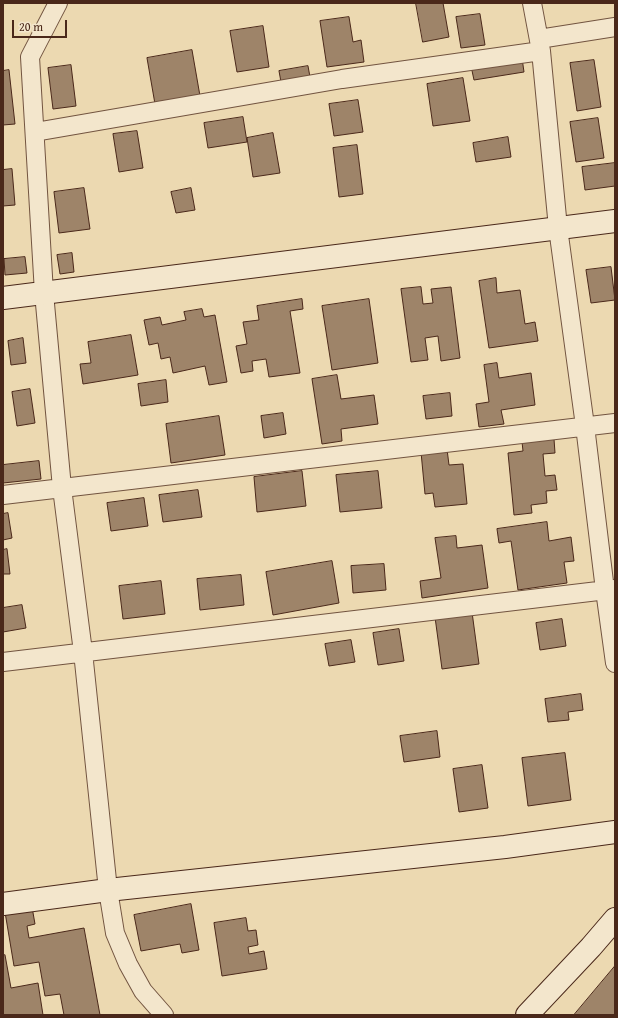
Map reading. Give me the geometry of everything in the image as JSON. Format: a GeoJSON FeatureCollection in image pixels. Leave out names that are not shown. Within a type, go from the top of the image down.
{"type":"FeatureCollection","features":[{"type":"Feature","properties":{"kind":"street"},"geometry":{"type":"LineString","coordinates":[[58,3],[30,57],[44,293],[62,488],[83,652],[108,890],[115,933],[128,964],[143,991],[164,1015]]}},
{"type":"Feature","properties":{"kind":"street"},"geometry":{"type":"LineString","coordinates":[[532,3],[540,45],[558,228],[585,426],[610,589],[615,663]]}},
{"type":"Feature","properties":{"kind":"street"},"geometry":{"type":"LineString","coordinates":[[35,132],[540,45],[615,27]]}},
{"type":"Feature","properties":{"kind":"street"},"geometry":{"type":"LineString","coordinates":[[3,298],[615,221]]}},
{"type":"Feature","properties":{"kind":"street"},"geometry":{"type":"LineString","coordinates":[[3,495],[615,423]]}},
{"type":"Feature","properties":{"kind":"street"},"geometry":{"type":"LineString","coordinates":[[3,662],[610,589]]}},
{"type":"Feature","properties":{"kind":"street"},"geometry":{"type":"LineString","coordinates":[[3,904],[108,890],[505,847],[615,832]]}},
{"type":"Feature","properties":{"kind":"street"},"geometry":{"type":"LineString","coordinates":[[527,1015],[591,947],[615,919]]}},
{"type":"Feature","properties":{"kind":"building"},"geometry":{"type":"Polygon","coordinates":[[[416,3],[443,3],[449,37],[423,42],[416,3]]]}},
{"type":"Feature","properties":{"kind":"building"},"geometry":{"type":"Polygon","coordinates":[[[480,14],[485,45],[461,48],[456,17],[480,14]]]}},
{"type":"Feature","properties":{"kind":"building"},"geometry":{"type":"Polygon","coordinates":[[[349,17],[353,42],[361,40],[364,62],[327,67],[320,21],[349,17]]]}},
{"type":"Feature","properties":{"kind":"building"},"geometry":{"type":"Polygon","coordinates":[[[263,26],[269,67],[237,72],[230,31],[263,26]]]}},
{"type":"Feature","properties":{"kind":"building"},"geometry":{"type":"Polygon","coordinates":[[[192,50],[200,96],[155,104],[147,58],[192,50]]]}},
{"type":"Feature","properties":{"kind":"building"},"geometry":{"type":"Polygon","coordinates":[[[522,58],[524,72],[474,80],[471,66],[522,58]]]}},
{"type":"Feature","properties":{"kind":"building"},"geometry":{"type":"Polygon","coordinates":[[[594,60],[601,107],[577,111],[570,63],[594,60]]]}},
{"type":"Feature","properties":{"kind":"building"},"geometry":{"type":"Polygon","coordinates":[[[71,65],[76,106],[53,109],[48,68],[71,65]]]}},
{"type":"Feature","properties":{"kind":"building"},"geometry":{"type":"Polygon","coordinates":[[[308,66],[310,77],[281,82],[279,71],[308,66]]]}},
{"type":"Feature","properties":{"kind":"building"},"geometry":{"type":"Polygon","coordinates":[[[9,70],[15,124],[3,125],[3,71],[9,70]]]}},
{"type":"Feature","properties":{"kind":"building"},"geometry":{"type":"Polygon","coordinates":[[[463,78],[470,121],[433,126],[427,84],[463,78]]]}},
{"type":"Feature","properties":{"kind":"building"},"geometry":{"type":"Polygon","coordinates":[[[358,100],[363,132],[334,136],[329,104],[358,100]]]}},
{"type":"Feature","properties":{"kind":"building"},"geometry":{"type":"Polygon","coordinates":[[[243,117],[247,142],[208,148],[204,123],[243,117]]]}},
{"type":"Feature","properties":{"kind":"building"},"geometry":{"type":"Polygon","coordinates":[[[598,118],[604,158],[576,162],[570,122],[598,118]]]}},
{"type":"Feature","properties":{"kind":"building"},"geometry":{"type":"Polygon","coordinates":[[[137,131],[143,168],[119,172],[113,134],[137,131]]]}},
{"type":"Feature","properties":{"kind":"building"},"geometry":{"type":"Polygon","coordinates":[[[273,133],[280,173],[253,177],[247,138],[273,133]]]}},
{"type":"Feature","properties":{"kind":"building"},"geometry":{"type":"Polygon","coordinates":[[[508,137],[511,157],[476,162],[473,143],[508,137]]]}},
{"type":"Feature","properties":{"kind":"building"},"geometry":{"type":"Polygon","coordinates":[[[357,145],[363,194],[339,197],[333,148],[357,145]]]}},
{"type":"Feature","properties":{"kind":"building"},"geometry":{"type":"Polygon","coordinates":[[[615,163],[615,186],[585,190],[582,167],[615,163]]]}},
{"type":"Feature","properties":{"kind":"building"},"geometry":{"type":"Polygon","coordinates":[[[12,169],[15,205],[3,206],[3,170],[12,169]]]}},
{"type":"Feature","properties":{"kind":"building"},"geometry":{"type":"Polygon","coordinates":[[[84,188],[90,229],[59,233],[54,192],[84,188]]]}},
{"type":"Feature","properties":{"kind":"building"},"geometry":{"type":"Polygon","coordinates":[[[191,188],[195,210],[176,213],[171,192],[191,188]]]}},
{"type":"Feature","properties":{"kind":"building"},"geometry":{"type":"Polygon","coordinates":[[[72,253],[74,272],[60,274],[57,255],[72,253]]]}},
{"type":"Feature","properties":{"kind":"building"},"geometry":{"type":"Polygon","coordinates":[[[25,257],[27,273],[5,275],[4,259],[25,257]]]}},
{"type":"Feature","properties":{"kind":"building"},"geometry":{"type":"Polygon","coordinates":[[[611,267],[615,300],[591,303],[586,270],[611,267]]]}},
{"type":"Feature","properties":{"kind":"building"},"geometry":{"type":"Polygon","coordinates":[[[496,278],[497,293],[520,290],[525,324],[535,322],[538,341],[489,348],[479,281],[496,278]]]}},
{"type":"Feature","properties":{"kind":"building"},"geometry":{"type":"Polygon","coordinates":[[[421,287],[423,304],[433,303],[431,289],[451,287],[460,358],[441,361],[438,336],[425,338],[428,360],[411,362],[401,289],[421,287]]]}},
{"type":"Feature","properties":{"kind":"building"},"geometry":{"type":"Polygon","coordinates":[[[302,299],[303,309],[290,311],[300,373],[269,377],[266,359],[252,361],[253,371],[241,373],[236,346],[247,344],[243,322],[259,320],[257,306],[302,299]]]}},
{"type":"Feature","properties":{"kind":"building"},"geometry":{"type":"Polygon","coordinates":[[[369,299],[378,363],[332,370],[322,306],[369,299]]]}},
{"type":"Feature","properties":{"kind":"building"},"geometry":{"type":"Polygon","coordinates":[[[202,309],[204,317],[215,315],[227,382],[209,385],[205,366],[173,373],[170,357],[161,359],[158,343],[149,345],[144,320],[160,317],[162,325],[186,320],[184,312],[202,309]]]}},
{"type":"Feature","properties":{"kind":"building"},"geometry":{"type":"Polygon","coordinates":[[[131,335],[138,375],[83,384],[80,364],[91,363],[88,342],[131,335]]]}},
{"type":"Feature","properties":{"kind":"building"},"geometry":{"type":"Polygon","coordinates":[[[23,338],[26,363],[11,365],[8,341],[23,338]]]}},
{"type":"Feature","properties":{"kind":"building"},"geometry":{"type":"Polygon","coordinates":[[[497,363],[499,378],[531,373],[535,405],[501,410],[504,424],[479,427],[476,404],[489,402],[484,365],[497,363]]]}},
{"type":"Feature","properties":{"kind":"building"},"geometry":{"type":"Polygon","coordinates":[[[337,375],[341,399],[374,395],[378,424],[341,429],[342,441],[322,444],[312,379],[337,375]]]}},
{"type":"Feature","properties":{"kind":"building"},"geometry":{"type":"Polygon","coordinates":[[[166,380],[168,402],[141,406],[138,384],[166,380]]]}},
{"type":"Feature","properties":{"kind":"building"},"geometry":{"type":"Polygon","coordinates":[[[30,389],[35,423],[17,426],[12,392],[30,389]]]}},
{"type":"Feature","properties":{"kind":"building"},"geometry":{"type":"Polygon","coordinates":[[[450,393],[452,416],[426,419],[423,396],[450,393]]]}},
{"type":"Feature","properties":{"kind":"building"},"geometry":{"type":"Polygon","coordinates":[[[283,413],[286,434],[264,438],[261,416],[283,413]]]}},
{"type":"Feature","properties":{"kind":"building"},"geometry":{"type":"Polygon","coordinates":[[[219,416],[225,455],[171,463],[166,424],[219,416]]]}},
{"type":"Feature","properties":{"kind":"building"},"geometry":{"type":"Polygon","coordinates":[[[554,439],[555,453],[543,454],[545,476],[555,475],[557,490],[546,491],[547,503],[531,505],[532,513],[514,515],[508,453],[523,451],[522,442],[554,439]]]}},
{"type":"Feature","properties":{"kind":"building"},"geometry":{"type":"Polygon","coordinates":[[[447,449],[449,465],[463,464],[467,504],[435,507],[433,493],[425,494],[421,452],[447,449]]]}},
{"type":"Feature","properties":{"kind":"building"},"geometry":{"type":"Polygon","coordinates":[[[39,461],[41,479],[3,483],[3,465],[39,461]]]}},
{"type":"Feature","properties":{"kind":"building"},"geometry":{"type":"Polygon","coordinates":[[[302,471],[306,506],[257,512],[254,477],[302,471]]]}},
{"type":"Feature","properties":{"kind":"building"},"geometry":{"type":"Polygon","coordinates":[[[378,471],[382,508],[340,512],[336,475],[378,471]]]}},
{"type":"Feature","properties":{"kind":"building"},"geometry":{"type":"Polygon","coordinates":[[[198,490],[202,517],[163,522],[159,495],[198,490]]]}},
{"type":"Feature","properties":{"kind":"building"},"geometry":{"type":"Polygon","coordinates":[[[144,498],[148,526],[111,531],[107,503],[144,498]]]}},
{"type":"Feature","properties":{"kind":"building"},"geometry":{"type":"Polygon","coordinates":[[[8,513],[12,538],[3,540],[3,514],[8,513]]]}},
{"type":"Feature","properties":{"kind":"building"},"geometry":{"type":"Polygon","coordinates":[[[547,522],[549,541],[571,537],[574,561],[564,562],[567,583],[518,590],[511,541],[499,543],[497,529],[547,522]]]}},
{"type":"Feature","properties":{"kind":"building"},"geometry":{"type":"Polygon","coordinates":[[[456,536],[457,548],[482,545],[488,588],[422,598],[420,581],[441,578],[435,538],[456,536]]]}},
{"type":"Feature","properties":{"kind":"building"},"geometry":{"type":"Polygon","coordinates":[[[7,549],[10,574],[3,574],[3,550],[7,549]]]}},
{"type":"Feature","properties":{"kind":"building"},"geometry":{"type":"Polygon","coordinates":[[[332,561],[339,603],[273,615],[266,572],[332,561]]]}},
{"type":"Feature","properties":{"kind":"building"},"geometry":{"type":"Polygon","coordinates":[[[384,564],[386,590],[353,593],[351,566],[384,564]]]}},
{"type":"Feature","properties":{"kind":"building"},"geometry":{"type":"Polygon","coordinates":[[[241,575],[244,605],[200,610],[197,579],[241,575]]]}},
{"type":"Feature","properties":{"kind":"building"},"geometry":{"type":"Polygon","coordinates":[[[161,581],[165,614],[123,619],[119,586],[161,581]]]}},
{"type":"Feature","properties":{"kind":"building"},"geometry":{"type":"Polygon","coordinates":[[[22,605],[26,628],[3,632],[3,608],[22,605]]]}},
{"type":"Feature","properties":{"kind":"building"},"geometry":{"type":"Polygon","coordinates":[[[472,612],[479,664],[442,669],[435,617],[472,612]]]}},
{"type":"Feature","properties":{"kind":"building"},"geometry":{"type":"Polygon","coordinates":[[[562,619],[566,646],[540,650],[536,623],[562,619]]]}},
{"type":"Feature","properties":{"kind":"building"},"geometry":{"type":"Polygon","coordinates":[[[399,629],[404,661],[378,665],[373,633],[399,629]]]}},
{"type":"Feature","properties":{"kind":"building"},"geometry":{"type":"Polygon","coordinates":[[[351,640],[355,662],[329,666],[325,644],[351,640]]]}},
{"type":"Feature","properties":{"kind":"building"},"geometry":{"type":"Polygon","coordinates":[[[581,694],[583,710],[568,712],[569,720],[548,722],[545,699],[581,694]]]}},
{"type":"Feature","properties":{"kind":"building"},"geometry":{"type":"Polygon","coordinates":[[[437,731],[440,757],[404,762],[400,736],[437,731]]]}},
{"type":"Feature","properties":{"kind":"building"},"geometry":{"type":"Polygon","coordinates":[[[565,753],[571,800],[528,806],[522,758],[565,753]]]}},
{"type":"Feature","properties":{"kind":"building"},"geometry":{"type":"Polygon","coordinates":[[[482,765],[488,808],[459,812],[453,769],[482,765]]]}},
{"type":"Feature","properties":{"kind":"building"},"geometry":{"type":"Polygon","coordinates":[[[191,904],[199,950],[182,953],[180,944],[141,951],[134,915],[191,904]]]}},
{"type":"Feature","properties":{"kind":"building"},"geometry":{"type":"Polygon","coordinates":[[[32,907],[35,924],[27,926],[29,938],[84,928],[100,1015],[64,1015],[60,994],[45,996],[39,962],[14,966],[5,912],[32,907]]]}},
{"type":"Feature","properties":{"kind":"building"},"geometry":{"type":"Polygon","coordinates":[[[246,918],[248,931],[256,930],[258,945],[248,947],[249,954],[264,951],[267,969],[222,976],[214,923],[246,918]]]}},
{"type":"Feature","properties":{"kind":"building"},"geometry":{"type":"Polygon","coordinates":[[[5,955],[11,988],[38,983],[43,1015],[3,1015],[3,956],[5,955]]]}},
{"type":"Feature","properties":{"kind":"building"},"geometry":{"type":"Polygon","coordinates":[[[615,966],[615,1015],[574,1015],[615,966]]]}}]}
